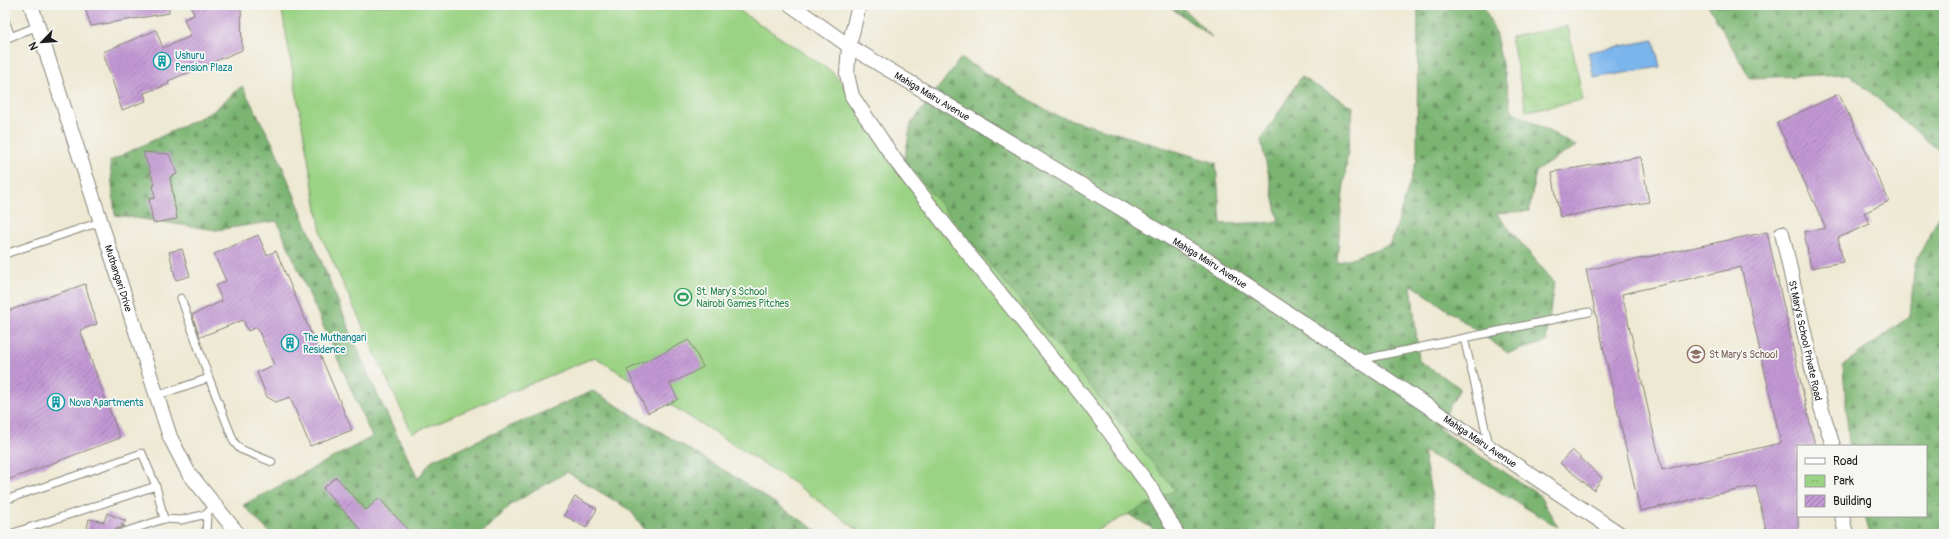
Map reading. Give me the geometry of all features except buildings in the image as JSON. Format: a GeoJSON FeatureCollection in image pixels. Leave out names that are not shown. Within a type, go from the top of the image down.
{"type":"FeatureCollection","features":[{"type":"Feature","properties":{"kind":"street","name":"Muthangari Drive"},"geometry":{"type":"LineString","coordinates":[[31,5],[155,397],[170,437],[188,472],[210,509],[238,534]]}},
{"type":"Feature","properties":{"kind":"street","name":"Mahiga Mairu Avenue"},"geometry":{"type":"LineString","coordinates":[[791,5],[849,46],[1214,264],[1620,534]]}},
{"type":"Feature","properties":{"kind":"street"},"geometry":{"type":"LineString","coordinates":[[859,5],[849,46],[847,74],[852,96],[895,160],[1089,404],[1150,488],[1177,534]]}},
{"type":"Feature","properties":{"kind":"street","name":"St Mary's School Private Road"},"geometry":{"type":"LineString","coordinates":[[1782,233],[1820,404],[1833,445]]}},
{"type":"Feature","properties":{"kind":"street"},"geometry":{"type":"LineString","coordinates":[[1842,517],[1846,534]]}},
{"type":"Feature","properties":{"kind":"lane"},"geometry":{"type":"LineString","coordinates":[[5,20],[8,38],[38,26]]}},
{"type":"Feature","properties":{"kind":"lane"},"geometry":{"type":"LineString","coordinates":[[5,254],[100,222]]}},
{"type":"Feature","properties":{"kind":"lane"},"geometry":{"type":"LineString","coordinates":[[181,298],[209,378],[237,446],[240,449],[272,462]]}},
{"type":"Feature","properties":{"kind":"lane"},"geometry":{"type":"LineString","coordinates":[[1359,360],[1589,312]]}},
{"type":"Feature","properties":{"kind":"lane"},"geometry":{"type":"LineString","coordinates":[[1464,338],[1490,447]]}},
{"type":"Feature","properties":{"kind":"lane"},"geometry":{"type":"LineString","coordinates":[[155,397],[209,378]]}},
{"type":"Feature","properties":{"kind":"lane"},"geometry":{"type":"LineString","coordinates":[[5,500],[142,453],[156,486],[164,519]]}},
{"type":"Feature","properties":{"kind":"lane"},"geometry":{"type":"LineString","coordinates":[[10,534],[156,486]]}},
{"type":"Feature","properties":{"kind":"lane"},"geometry":{"type":"LineString","coordinates":[[118,534],[164,519],[181,520],[210,509],[206,534]]}},
{"type":"Feature","properties":{"kind":"green space","name":"St. Mary's School Nairobi Games Pitches"},"geometry":{"type":"Polygon","coordinates":[[[281,5],[731,5],[832,72],[1175,490],[1090,534],[863,534],[794,483],[595,357],[412,433],[322,238],[281,5]]]}},
{"type":"Feature","properties":{"kind":"green space"},"geometry":{"type":"Polygon","coordinates":[[[1167,5],[1180,5],[1213,38],[1167,5]]]}},
{"type":"Feature","properties":{"kind":"green space"},"geometry":{"type":"Polygon","coordinates":[[[1426,5],[1483,5],[1495,31],[1512,111],[1576,146],[1536,171],[1529,211],[1496,213],[1554,282],[1546,342],[1508,353],[1411,284],[1419,361],[1460,388],[1438,428],[1539,495],[1558,527],[1486,484],[1423,451],[1439,534],[1156,534],[1155,530],[1066,477],[894,217],[911,124],[961,58],[1055,115],[1216,163],[1221,224],[1279,222],[1261,140],[1301,77],[1353,107],[1341,210],[1337,263],[1391,244],[1417,159],[1418,8],[1426,5]]]}},
{"type":"Feature","properties":{"kind":"green space"},"geometry":{"type":"Polygon","coordinates":[[[1708,5],[1944,5],[1944,155],[1849,74],[1750,78],[1708,5]]]}},
{"type":"Feature","properties":{"kind":"green space"},"geometry":{"type":"Polygon","coordinates":[[[1568,26],[1583,100],[1526,111],[1511,37],[1568,26]]]}},
{"type":"Feature","properties":{"kind":"green space"},"geometry":{"type":"Polygon","coordinates":[[[242,86],[274,146],[370,379],[418,479],[432,460],[593,391],[735,477],[822,534],[648,534],[630,510],[567,472],[512,504],[481,534],[271,534],[243,505],[372,437],[277,221],[216,230],[115,215],[110,161],[212,112],[242,86]]]}},
{"type":"Feature","properties":{"kind":"green space"},"geometry":{"type":"Polygon","coordinates":[[[1944,207],[1944,534],[1869,534],[1864,517],[1927,517],[1927,445],[1849,445],[1843,365],[1910,316],[1915,263],[1944,207]]]}},
{"type":"Feature","properties":{"kind":"water"},"geometry":{"type":"Polygon","coordinates":[[[1654,40],[1660,67],[1594,78],[1588,52],[1654,40]]]}},
{"type":"Feature","properties":{"kind":"place","name":"Ushuru Pension Plaza"},"geometry":{"type":"Point","coordinates":[162,61]}},
{"type":"Feature","properties":{"kind":"place","name":"St. Mary's School Nairobi Games Pitches"},"geometry":{"type":"Point","coordinates":[683,297]}},
{"type":"Feature","properties":{"kind":"place","name":"The Muthangari Residence"},"geometry":{"type":"Point","coordinates":[290,343]}},
{"type":"Feature","properties":{"kind":"place","name":"St Mary's School"},"geometry":{"type":"Point","coordinates":[1696,354]}},
{"type":"Feature","properties":{"kind":"place","name":"Nova Apartments"},"geometry":{"type":"Point","coordinates":[56,402]}}]}
